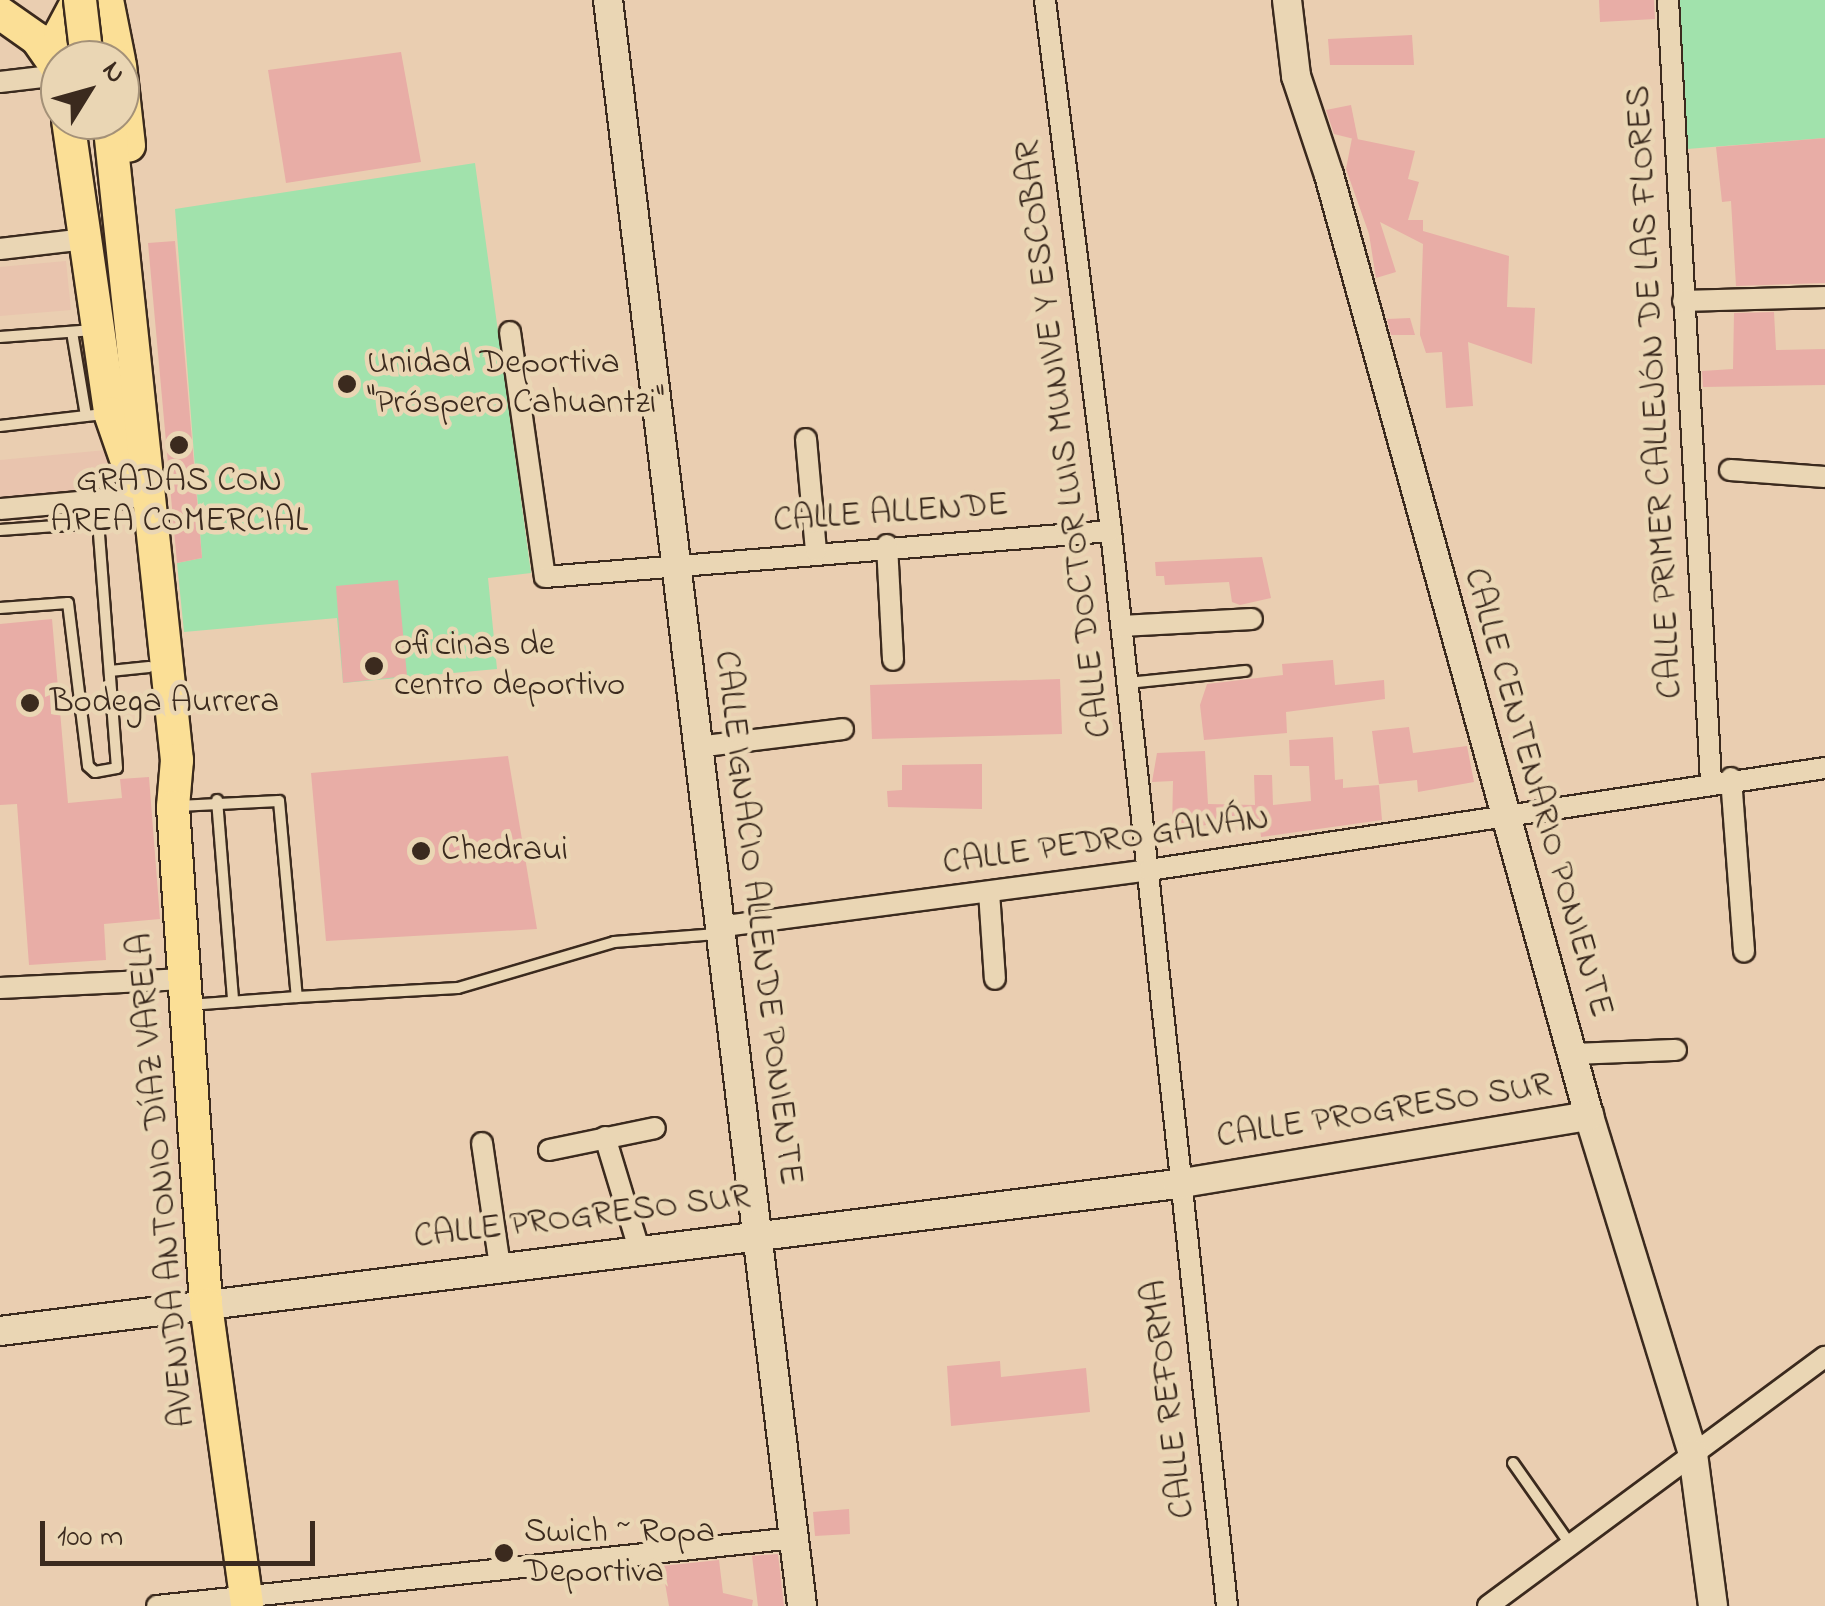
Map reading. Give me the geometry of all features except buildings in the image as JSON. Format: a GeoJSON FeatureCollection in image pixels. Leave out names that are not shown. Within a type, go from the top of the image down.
{"type":"FeatureCollection","features":[{"type":"Feature","properties":{"kind":"main road"},"geometry":{"type":"LineString","coordinates":[[80,0],[81,40]]}},
{"type":"Feature","properties":{"kind":"main road"},"geometry":{"type":"LineString","coordinates":[[93,40],[110,5]]}},
{"type":"Feature","properties":{"kind":"main road"},"geometry":{"type":"LineString","coordinates":[[0,13],[40,40]]}},
{"type":"Feature","properties":{"kind":"main road"},"geometry":{"type":"LineString","coordinates":[[71,140],[85,239],[85,331],[115,409]]}},
{"type":"Feature","properties":{"kind":"main road","name":"AVENIDA ANTONIO DÍAZ VARELA"},"geometry":{"type":"LineString","coordinates":[[95,140],[115,409],[177,760],[173,807],[206,1305],[246,1601]]}},
{"type":"Feature","properties":{"kind":"main road"},"geometry":{"type":"LineString","coordinates":[[101,140],[149,332],[115,409]]}},
{"type":"Feature","properties":{"kind":"main road","name":"AVENIDA ANTONIO DÍAZ VARELA"},"geometry":{"type":"LineString","coordinates":[[109,140],[115,409],[130,492],[164,787],[173,807]]}},
{"type":"Feature","properties":{"kind":"street","name":"CALLE IGNACIO ALLENDE PONIENTE"},"geometry":{"type":"LineString","coordinates":[[608,0],[802,1606]]}},
{"type":"Feature","properties":{"kind":"street","name":"CALLE DOCTOR LUIS MUNIVE Y ESCOBAR"},"geometry":{"type":"LineString","coordinates":[[1044,0],[1122,626],[1177,1184]]}},
{"type":"Feature","properties":{"kind":"street","name":"CALLE CENTENARIO PONIENTE"},"geometry":{"type":"LineString","coordinates":[[1287,0],[1296,76],[1329,175],[1502,814],[1693,1454],[1713,1606]]}},
{"type":"Feature","properties":{"kind":"street","name":"CALLE PRIMER CALLEJÓN DE LAS FLORES"},"geometry":{"type":"LineString","coordinates":[[1668,0],[1683,301],[1721,779],[1744,952]]}},
{"type":"Feature","properties":{"kind":"street"},"geometry":{"type":"LineString","coordinates":[[0,82],[40,73]]}},
{"type":"Feature","properties":{"kind":"street"},"geometry":{"type":"LineString","coordinates":[[0,249],[85,239]]}},
{"type":"Feature","properties":{"kind":"street"},"geometry":{"type":"LineString","coordinates":[[1683,301],[1825,297]]}},
{"type":"Feature","properties":{"kind":"street","name":"CALLE ALLENDE"},"geometry":{"type":"LineString","coordinates":[[510,332],[545,577],[887,544],[1111,531]]}},
{"type":"Feature","properties":{"kind":"street"},"geometry":{"type":"LineString","coordinates":[[806,438],[816,551]]}},
{"type":"Feature","properties":{"kind":"street"},"geometry":{"type":"LineString","coordinates":[[1730,470],[1825,477]]}},
{"type":"Feature","properties":{"kind":"street"},"geometry":{"type":"LineString","coordinates":[[0,509],[130,492]]}},
{"type":"Feature","properties":{"kind":"street"},"geometry":{"type":"LineString","coordinates":[[887,544],[893,660]]}},
{"type":"Feature","properties":{"kind":"street"},"geometry":{"type":"LineString","coordinates":[[1122,626],[1252,619]]}},
{"type":"Feature","properties":{"kind":"street"},"geometry":{"type":"LineString","coordinates":[[697,748],[842,729]]}},
{"type":"Feature","properties":{"kind":"street","name":"CALLE PEDRO GALVÁN"},"geometry":{"type":"LineString","coordinates":[[718,930],[1149,870],[1721,779],[1825,768]]}},
{"type":"Feature","properties":{"kind":"street"},"geometry":{"type":"LineString","coordinates":[[989,892],[995,978]]}},
{"type":"Feature","properties":{"kind":"street"},"geometry":{"type":"LineString","coordinates":[[0,988],[186,992]]}},
{"type":"Feature","properties":{"kind":"street"},"geometry":{"type":"LineString","coordinates":[[1571,1054],[1676,1050]]}},
{"type":"Feature","properties":{"kind":"street","name":"CALLE PROGRESO SUR"},"geometry":{"type":"LineString","coordinates":[[0,1330],[758,1232],[1177,1184],[1589,1116]]}},
{"type":"Feature","properties":{"kind":"street"},"geometry":{"type":"LineString","coordinates":[[549,1150],[656,1128]]}},
{"type":"Feature","properties":{"kind":"street"},"geometry":{"type":"LineString","coordinates":[[606,1137],[639,1249]]}},
{"type":"Feature","properties":{"kind":"street"},"geometry":{"type":"LineString","coordinates":[[482,1143],[500,1266]]}},
{"type":"Feature","properties":{"kind":"street","name":"CALLE REFORMA"},"geometry":{"type":"LineString","coordinates":[[1177,1184],[1227,1606]]}},
{"type":"Feature","properties":{"kind":"street"},"geometry":{"type":"LineString","coordinates":[[1488,1606],[1825,1357]]}},
{"type":"Feature","properties":{"kind":"street"},"geometry":{"type":"LineString","coordinates":[[157,1606],[246,1601],[794,1538]]}},
{"type":"Feature","properties":{"kind":"lane"},"geometry":{"type":"LineString","coordinates":[[0,337],[85,331]]}},
{"type":"Feature","properties":{"kind":"lane"},"geometry":{"type":"LineString","coordinates":[[0,426],[115,409]]}},
{"type":"Feature","properties":{"kind":"lane"},"geometry":{"type":"LineString","coordinates":[[0,530],[98,522],[130,492]]}},
{"type":"Feature","properties":{"kind":"lane"},"geometry":{"type":"LineString","coordinates":[[0,608],[68,603],[88,766],[94,772],[120,762],[98,522]]}},
{"type":"Feature","properties":{"kind":"lane"},"geometry":{"type":"LineString","coordinates":[[110,671],[149,667]]}},
{"type":"Feature","properties":{"kind":"lane"},"geometry":{"type":"LineString","coordinates":[[1128,683],[1244,671]]}},
{"type":"Feature","properties":{"kind":"lane"},"geometry":{"type":"LineString","coordinates":[[217,800],[233,1001]]}},
{"type":"Feature","properties":{"kind":"lane"},"geometry":{"type":"LineString","coordinates":[[173,807],[217,800],[279,800],[297,997]]}},
{"type":"Feature","properties":{"kind":"lane"},"geometry":{"type":"LineString","coordinates":[[186,992],[233,1001],[458,988],[614,942],[718,930]]}},
{"type":"Feature","properties":{"kind":"lane"},"geometry":{"type":"LineString","coordinates":[[1513,1464],[1571,1545]]}},
{"type":"Feature","properties":{"kind":"shaded area"},"geometry":{"type":"Polygon","coordinates":[[[66,261],[71,310],[0,316],[0,267],[66,261]]]}},
{"type":"Feature","properties":{"kind":"shaded area"},"geometry":{"type":"Polygon","coordinates":[[[106,450],[110,490],[0,500],[0,460],[106,450]]]}},
{"type":"Feature","properties":{"kind":"green space"},"geometry":{"type":"Polygon","coordinates":[[[1679,0],[1825,0],[1825,138],[1687,149],[1679,0]]]}},
{"type":"Feature","properties":{"kind":"green space","name":"Unidad Deportiva \"Próspero Cahuantzi\""},"geometry":{"type":"Polygon","coordinates":[[[475,163],[531,573],[488,578],[497,669],[343,683],[337,618],[184,632],[177,563],[202,558],[175,209],[475,163]]]}},
{"type":"Feature","properties":{"kind":"place","name":"Unidad Deportiva \"Próspero Cahuantzi\""},"geometry":{"type":"Point","coordinates":[347,384]}},
{"type":"Feature","properties":{"kind":"place","name":"GRADAS CON AREA COMERCIAL"},"geometry":{"type":"Point","coordinates":[179,445]}},
{"type":"Feature","properties":{"kind":"place","name":"oficinas de centro deportivo"},"geometry":{"type":"Point","coordinates":[374,666]}},
{"type":"Feature","properties":{"kind":"place","name":"Bodega Aurrera"},"geometry":{"type":"Point","coordinates":[30,703]}},
{"type":"Feature","properties":{"kind":"place","name":"Chedraui"},"geometry":{"type":"Point","coordinates":[421,851]}},
{"type":"Feature","properties":{"kind":"place","name":"Swich ~ Ropa Deportiva"},"geometry":{"type":"Point","coordinates":[504,1553]}}]}
